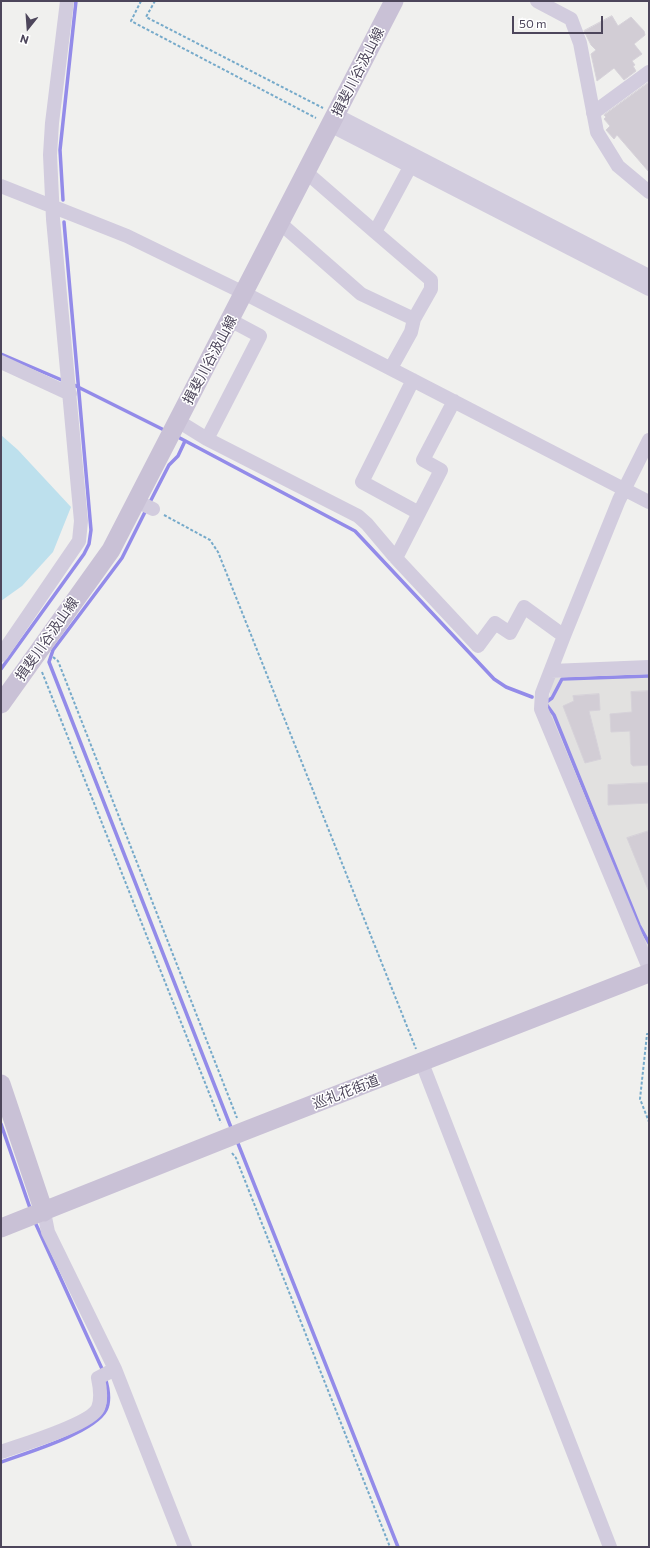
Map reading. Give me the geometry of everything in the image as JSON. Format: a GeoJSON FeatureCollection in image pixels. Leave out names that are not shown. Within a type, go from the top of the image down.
{"type":"FeatureCollection","features":[{"type":"Feature","properties":{"kind":"main road","name":"揖斐川谷汲山線"},"geometry":{"type":"LineString","coordinates":[[1,704],[111,550],[394,1]]}},
{"type":"Feature","properties":{"kind":"main road","name":"巡礼花街道"},"geometry":{"type":"LineString","coordinates":[[44,1212],[231,1137],[649,974]]}},
{"type":"Feature","properties":{"kind":"main road"},"geometry":{"type":"LineString","coordinates":[[1,1084],[44,1212],[1,1228]]}},
{"type":"Feature","properties":{"kind":"street"},"geometry":{"type":"LineString","coordinates":[[1,655],[79,541],[81,521],[52,208],[50,155],[52,122],[67,1]]}},
{"type":"Feature","properties":{"kind":"street"},"geometry":{"type":"LineString","coordinates":[[537,1],[571,19],[580,43],[597,132],[618,166],[649,192]]}},
{"type":"Feature","properties":{"kind":"street"},"geometry":{"type":"LineString","coordinates":[[593,113],[649,72]]}},
{"type":"Feature","properties":{"kind":"street"},"geometry":{"type":"LineString","coordinates":[[333,120],[410,166],[649,289]]}},
{"type":"Feature","properties":{"kind":"street"},"geometry":{"type":"LineString","coordinates":[[333,120],[649,276]]}},
{"type":"Feature","properties":{"kind":"street"},"geometry":{"type":"LineString","coordinates":[[375,232],[410,166]]}},
{"type":"Feature","properties":{"kind":"street"},"geometry":{"type":"LineString","coordinates":[[306,172],[431,280],[431,289],[414,319],[410,332],[391,368]]}},
{"type":"Feature","properties":{"kind":"street"},"geometry":{"type":"LineString","coordinates":[[1,186],[52,208],[127,236],[244,293],[649,502]]}},
{"type":"Feature","properties":{"kind":"street"},"geometry":{"type":"LineString","coordinates":[[280,223],[360,294],[414,319]]}},
{"type":"Feature","properties":{"kind":"street"},"geometry":{"type":"LineString","coordinates":[[207,440],[260,336],[230,320]]}},
{"type":"Feature","properties":{"kind":"street"},"geometry":{"type":"LineString","coordinates":[[1,362],[70,394]]}},
{"type":"Feature","properties":{"kind":"street"},"geometry":{"type":"LineString","coordinates":[[413,380],[362,482],[419,513]]}},
{"type":"Feature","properties":{"kind":"street"},"geometry":{"type":"LineString","coordinates":[[394,556],[398,554],[441,470],[424,460],[454,401]]}},
{"type":"Feature","properties":{"kind":"street"},"geometry":{"type":"LineString","coordinates":[[178,421],[207,440],[358,516],[478,646],[496,623],[510,632],[524,607],[564,636]]}},
{"type":"Feature","properties":{"kind":"street"},"geometry":{"type":"LineString","coordinates":[[649,440],[624,489],[564,636],[542,693],[541,709],[649,968]]}},
{"type":"Feature","properties":{"kind":"street"},"geometry":{"type":"LineString","coordinates":[[136,501],[153,509]]}},
{"type":"Feature","properties":{"kind":"street"},"geometry":{"type":"LineString","coordinates":[[551,671],[649,667]]}},
{"type":"Feature","properties":{"kind":"street"},"geometry":{"type":"LineString","coordinates":[[422,1063],[610,1547]]}},
{"type":"Feature","properties":{"kind":"street"},"geometry":{"type":"LineString","coordinates":[[44,1212],[48,1232],[115,1369],[185,1547]]}},
{"type":"Feature","properties":{"kind":"street"},"geometry":{"type":"LineString","coordinates":[[1,1452],[84,1422],[98,1409],[101,1392],[98,1378],[115,1369]]}},
{"type":"Feature","properties":{"kind":"path"},"geometry":{"type":"LineString","coordinates":[[141,1],[131,21],[333,120]]}},
{"type":"Feature","properties":{"kind":"path"},"geometry":{"type":"LineString","coordinates":[[154,1],[146,17],[333,120]]}},
{"type":"Feature","properties":{"kind":"path"},"geometry":{"type":"LineString","coordinates":[[153,509],[210,540],[218,552],[422,1063]]}},
{"type":"Feature","properties":{"kind":"path"},"geometry":{"type":"LineString","coordinates":[[37,652],[58,661],[231,1137],[236,1158],[390,1547]]}},
{"type":"Feature","properties":{"kind":"path"},"geometry":{"type":"LineString","coordinates":[[37,652],[41,668],[222,1124],[231,1137]]}},
{"type":"Feature","properties":{"kind":"path"},"geometry":{"type":"LineString","coordinates":[[649,1034],[647,1034],[640,1100],[649,1122]]}},
{"type":"Feature","properties":{"kind":"shaded area"},"geometry":{"type":"Polygon","coordinates":[[[1,435],[18,450],[71,507],[53,552],[22,586],[1,601],[1,435]]]}},
{"type":"Feature","properties":{"kind":"shaded area"},"geometry":{"type":"Polygon","coordinates":[[[649,673],[649,951],[546,713],[553,678],[649,673]]]}},
{"type":"Feature","properties":{"kind":"building"},"geometry":{"type":"Polygon","coordinates":[[[612,16],[618,26],[631,17],[644,31],[645,35],[634,44],[642,54],[632,61],[635,65],[633,66],[636,71],[624,80],[614,68],[597,81],[591,54],[596,50],[591,45],[584,31],[612,16]]]}},
{"type":"Feature","properties":{"kind":"building"},"geometry":{"type":"Polygon","coordinates":[[[648,83],[649,172],[617,135],[614,139],[606,130],[610,126],[604,119],[606,117],[604,115],[648,83]]]}},
{"type":"Feature","properties":{"kind":"building"},"geometry":{"type":"Polygon","coordinates":[[[649,691],[649,765],[633,766],[631,764],[630,731],[611,732],[610,714],[632,712],[631,692],[649,691]]]}},
{"type":"Feature","properties":{"kind":"building"},"geometry":{"type":"Polygon","coordinates":[[[599,694],[600,710],[589,711],[601,759],[585,763],[563,706],[574,701],[573,696],[599,694]]]}},
{"type":"Feature","properties":{"kind":"building"},"geometry":{"type":"Polygon","coordinates":[[[649,783],[649,803],[608,805],[608,785],[649,783]]]}},
{"type":"Feature","properties":{"kind":"building"},"geometry":{"type":"Polygon","coordinates":[[[649,831],[649,892],[627,838],[649,831]]]}},
{"type":"Feature","properties":{"kind":"waterway"},"geometry":{"type":"LineString","coordinates":[[63,200],[60,150],[76,1]]}},
{"type":"Feature","properties":{"kind":"waterway"},"geometry":{"type":"LineString","coordinates":[[1,669],[84,554],[89,544],[91,530],[64,222]]}},
{"type":"Feature","properties":{"kind":"waterway"},"geometry":{"type":"LineString","coordinates":[[1,354],[64,381]]}},
{"type":"Feature","properties":{"kind":"waterway"},"geometry":{"type":"LineString","coordinates":[[72,384],[166,431]]}},
{"type":"Feature","properties":{"kind":"waterway"},"geometry":{"type":"LineString","coordinates":[[176,436],[355,531],[494,679],[506,687],[532,697]]}},
{"type":"Feature","properties":{"kind":"waterway"},"geometry":{"type":"LineString","coordinates":[[149,504],[169,465],[178,456],[185,441]]}},
{"type":"Feature","properties":{"kind":"waterway"},"geometry":{"type":"LineString","coordinates":[[146,510],[122,558],[53,650],[49,662],[232,1130]]}},
{"type":"Feature","properties":{"kind":"waterway"},"geometry":{"type":"LineString","coordinates":[[545,703],[552,698],[562,679],[649,676]]}},
{"type":"Feature","properties":{"kind":"waterway"},"geometry":{"type":"LineString","coordinates":[[546,704],[554,715],[639,925],[649,943]]}},
{"type":"Feature","properties":{"kind":"waterway"},"geometry":{"type":"LineString","coordinates":[[1,1124],[31,1211]]}},
{"type":"Feature","properties":{"kind":"waterway"},"geometry":{"type":"LineString","coordinates":[[237,1141],[398,1547]]}},
{"type":"Feature","properties":{"kind":"waterway"},"geometry":{"type":"LineString","coordinates":[[34,1220],[103,1371]]}},
{"type":"Feature","properties":{"kind":"waterway"},"geometry":{"type":"LineString","coordinates":[[1,1462],[42,1448],[88,1427],[99,1418],[108,1406],[109,1398],[105,1377]]}}]}
